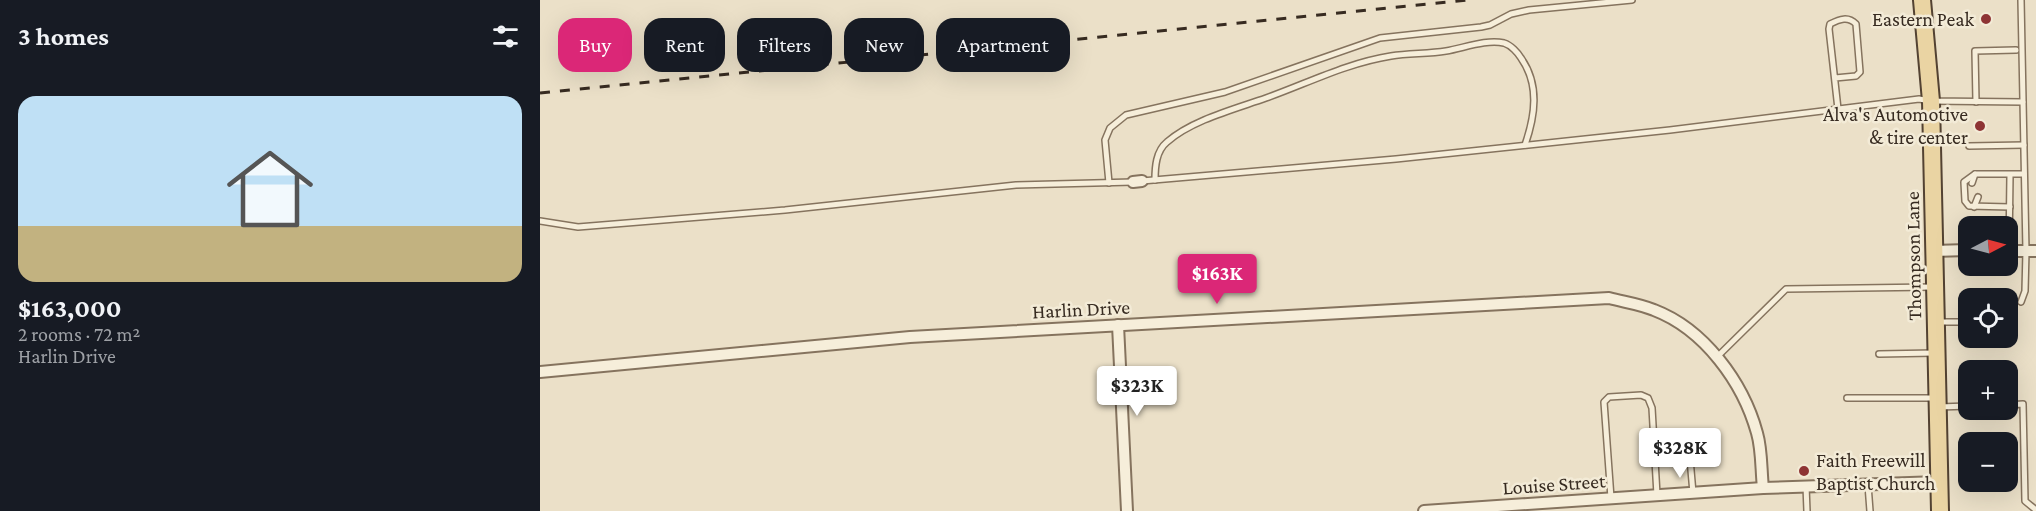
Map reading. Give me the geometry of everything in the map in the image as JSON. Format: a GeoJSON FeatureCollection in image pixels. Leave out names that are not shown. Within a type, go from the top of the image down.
{"type":"FeatureCollection","features":[{"type":"Feature","properties":{"kind":"main road","name":"Thompson Lane"},"geometry":{"type":"LineString","coordinates":[[1922,0],[1931,101],[1940,511]]}},
{"type":"Feature","properties":{"kind":"street"},"geometry":{"type":"LineString","coordinates":[[1933,251],[1958,250]]}},
{"type":"Feature","properties":{"kind":"street","name":"Harlin Drive"},"geometry":{"type":"LineString","coordinates":[[540,372],[910,337],[1609,298],[1654,310],[1688,328],[1717,357],[1745,398],[1758,435],[1763,488]]}},
{"type":"Feature","properties":{"kind":"street"},"geometry":{"type":"LineString","coordinates":[[1118,325],[1127,511]]}},
{"type":"Feature","properties":{"kind":"street","name":"Louise Street"},"geometry":{"type":"LineString","coordinates":[[1424,511],[1526,508],[1656,495],[1763,488],[1939,482]]}},
{"type":"Feature","properties":{"kind":"lane"},"geometry":{"type":"LineString","coordinates":[[1109,183],[1105,140],[1110,128],[1126,115],[1225,92],[1380,38],[1481,27],[1511,14],[1529,10],[1632,0]]}},
{"type":"Feature","properties":{"kind":"lane"},"geometry":{"type":"LineString","coordinates":[[2021,0],[2024,174],[2031,251],[2025,291],[2021,302]]}},
{"type":"Feature","properties":{"kind":"lane"},"geometry":{"type":"LineString","coordinates":[[1835,78],[1856,76],[1860,72],[1856,24],[1851,19],[1840,19],[1830,24],[1835,78],[1838,109]]}},
{"type":"Feature","properties":{"kind":"lane"},"geometry":{"type":"LineString","coordinates":[[1155,180],[1155,166],[1164,144],[1182,131],[1225,111],[1267,98],[1352,65],[1392,56],[1444,51],[1491,42],[1507,44],[1519,55],[1533,83],[1535,103],[1533,123],[1525,145]]}},
{"type":"Feature","properties":{"kind":"lane"},"geometry":{"type":"LineString","coordinates":[[1976,102],[1975,51],[2016,50]]}},
{"type":"Feature","properties":{"kind":"lane"},"geometry":{"type":"LineString","coordinates":[[540,221],[578,227],[785,210],[1016,185],[1138,182],[1396,159],[1919,99],[2023,102]]}},
{"type":"Feature","properties":{"kind":"lane"},"geometry":{"type":"LineString","coordinates":[[1969,146],[2024,145]]}},
{"type":"Feature","properties":{"kind":"lane"},"geometry":{"type":"LineString","coordinates":[[2010,207],[1969,206],[1965,201],[1964,182],[1974,174],[2024,174]]}},
{"type":"Feature","properties":{"kind":"lane"},"geometry":{"type":"LineString","coordinates":[[1974,174],[1974,183]]}},
{"type":"Feature","properties":{"kind":"lane"},"geometry":{"type":"LineString","coordinates":[[2010,175],[2010,216]]}},
{"type":"Feature","properties":{"kind":"lane"},"geometry":{"type":"LineString","coordinates":[[1974,207],[1975,197]]}},
{"type":"Feature","properties":{"kind":"lane"},"geometry":{"type":"LineString","coordinates":[[1717,357],[1786,289],[1934,287]]}},
{"type":"Feature","properties":{"kind":"lane"},"geometry":{"type":"LineString","coordinates":[[1935,322],[1958,322]]}},
{"type":"Feature","properties":{"kind":"lane"},"geometry":{"type":"LineString","coordinates":[[1879,354],[1936,352]]}},
{"type":"Feature","properties":{"kind":"lane"},"geometry":{"type":"LineString","coordinates":[[1611,499],[1604,402],[1609,397],[1641,395],[1648,398],[1652,408],[1656,495]]}},
{"type":"Feature","properties":{"kind":"lane"},"geometry":{"type":"LineString","coordinates":[[1847,398],[1958,405]]}},
{"type":"Feature","properties":{"kind":"lane"},"geometry":{"type":"LineString","coordinates":[[2018,404],[2023,404],[2025,501],[2036,510]]}},
{"type":"Feature","properties":{"kind":"lane"},"geometry":{"type":"LineString","coordinates":[[1688,436],[1693,493]]}},
{"type":"Feature","properties":{"kind":"lane"},"geometry":{"type":"LineString","coordinates":[[1868,485],[1870,511]]}},
{"type":"Feature","properties":{"kind":"lane"},"geometry":{"type":"LineString","coordinates":[[1806,486],[1807,511]]}},
{"type":"Feature","properties":{"kind":"railway"},"geometry":{"type":"LineString","coordinates":[[540,93],[1469,0]]}},
{"type":"Feature","properties":{"kind":"place","name":"Eastern Peak"},"geometry":{"type":"Point","coordinates":[1986,19]}},
{"type":"Feature","properties":{"kind":"place","name":"Alva's Automotive & tire center"},"geometry":{"type":"Point","coordinates":[1980,126]}},
{"type":"Feature","properties":{"kind":"place","name":"Faith Freewill Baptist Church"},"geometry":{"type":"Point","coordinates":[1804,471]}}]}
